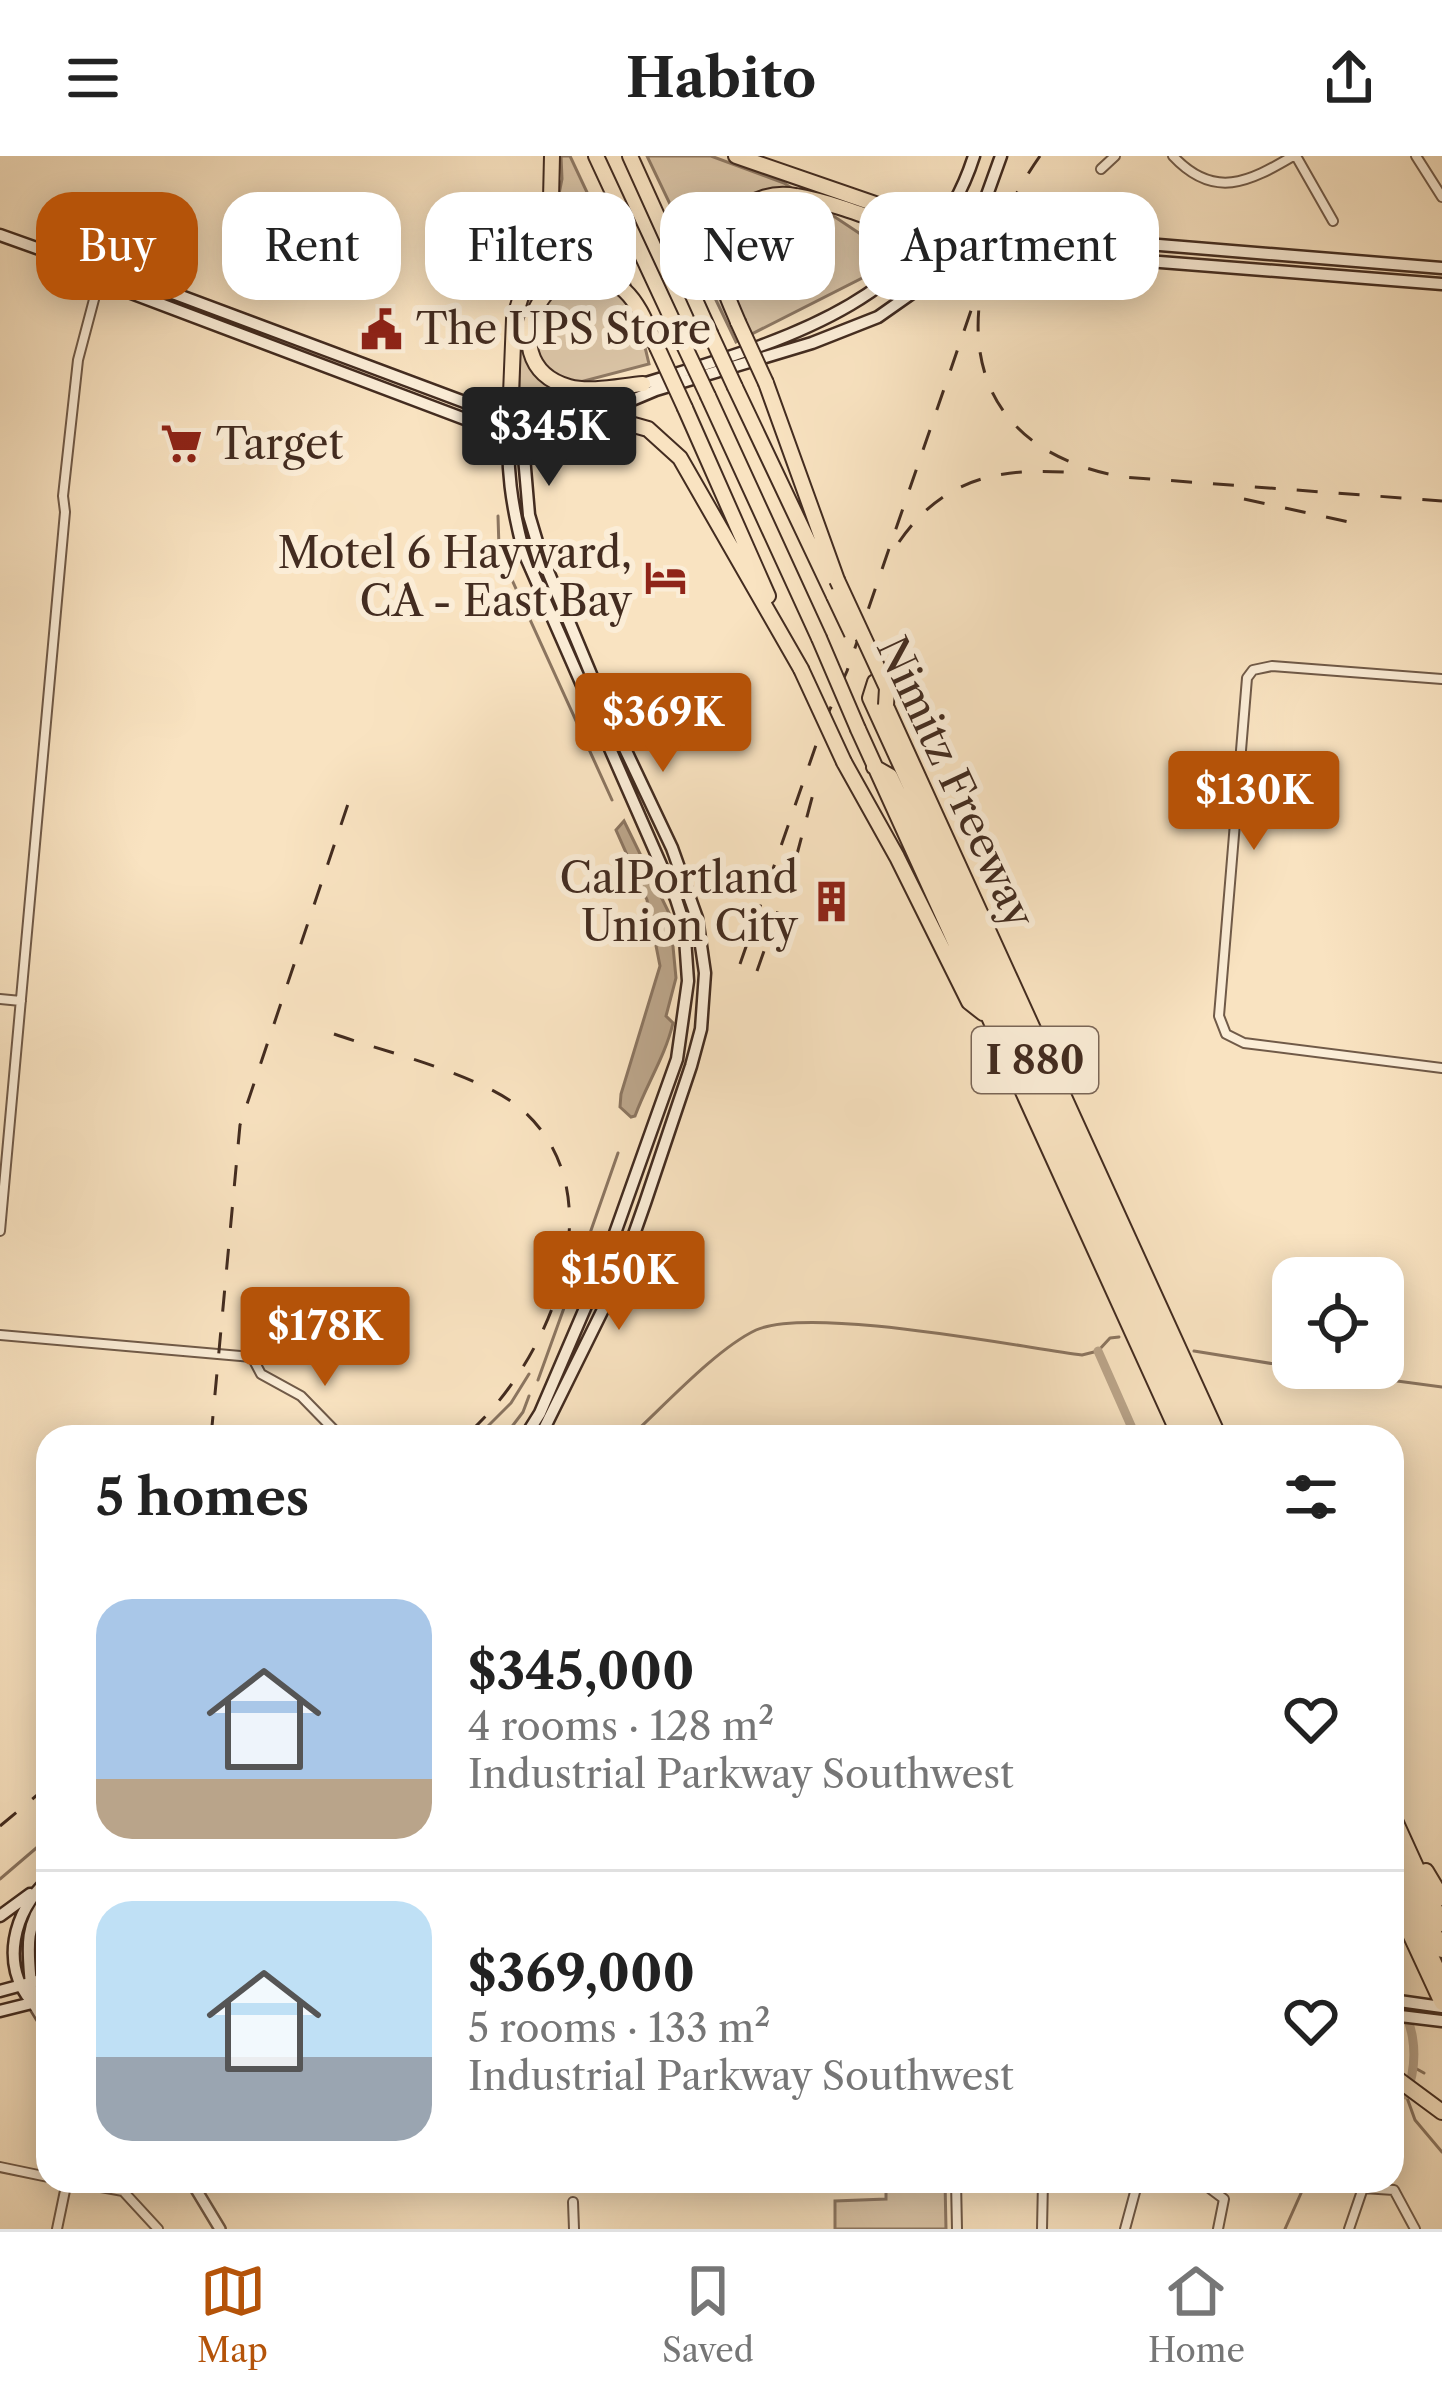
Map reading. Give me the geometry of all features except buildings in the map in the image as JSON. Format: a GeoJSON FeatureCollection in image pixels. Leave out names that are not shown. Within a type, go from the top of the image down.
{"type":"FeatureCollection","features":[{"type":"Feature","properties":{"kind":"highway"},"geometry":{"type":"LineString","coordinates":[[513,428],[514,319],[551,199],[553,156]]}},
{"type":"Feature","properties":{"kind":"highway","name":"Nimitz Freeway"},"geometry":{"type":"LineString","coordinates":[[596,156],[1175,1425]]}},
{"type":"Feature","properties":{"kind":"highway","name":"Nimitz Freeway"},"geometry":{"type":"LineString","coordinates":[[630,156],[734,387],[836,588],[1214,1425]]}},
{"type":"Feature","properties":{"kind":"highway"},"geometry":{"type":"LineString","coordinates":[[736,156],[859,198]]}},
{"type":"Feature","properties":{"kind":"highway"},"geometry":{"type":"LineString","coordinates":[[859,216],[792,195],[766,197],[745,207],[729,224],[719,257],[722,280],[766,383],[836,588],[887,688],[886,705]]}},
{"type":"Feature","properties":{"kind":"highway"},"geometry":{"type":"LineString","coordinates":[[643,384],[579,389],[543,370],[529,335],[532,315],[548,290],[565,279],[584,275],[603,278],[629,294],[844,762],[969,1002],[988,1017]]}},
{"type":"Feature","properties":{"kind":"highway"},"geometry":{"type":"LineString","coordinates":[[580,422],[623,422],[649,429],[680,458],[801,669]]}},
{"type":"Feature","properties":{"kind":"highway","name":"I 880"},"geometry":{"type":"LineString","coordinates":[[875,682],[870,698],[1203,1425]]}},
{"type":"Feature","properties":{"kind":"highway","name":"I 880"},"geometry":{"type":"LineString","coordinates":[[874,767],[890,776],[1188,1425]]}},
{"type":"Feature","properties":{"kind":"highway"},"geometry":{"type":"LineString","coordinates":[[1404,1834],[1442,1898]]}},
{"type":"Feature","properties":{"kind":"highway"},"geometry":{"type":"LineString","coordinates":[[1404,1839],[1442,1924]]}},
{"type":"Feature","properties":{"kind":"highway"},"geometry":{"type":"LineString","coordinates":[[1404,1867],[1442,1949]]}},
{"type":"Feature","properties":{"kind":"highway"},"geometry":{"type":"LineString","coordinates":[[1404,1897],[1442,1980]]}},
{"type":"Feature","properties":{"kind":"highway"},"geometry":{"type":"LineString","coordinates":[[1404,1921],[1442,2005]]}},
{"type":"Feature","properties":{"kind":"highway"},"geometry":{"type":"LineString","coordinates":[[1404,2083],[1442,2112]]}},
{"type":"Feature","properties":{"kind":"main road"},"geometry":{"type":"LineString","coordinates":[[958,192],[974,156]]}},
{"type":"Feature","properties":{"kind":"main road"},"geometry":{"type":"LineString","coordinates":[[988,192],[1000,156]]}},
{"type":"Feature","properties":{"kind":"main road"},"geometry":{"type":"LineString","coordinates":[[0,235],[36,248]]}},
{"type":"Feature","properties":{"kind":"main road"},"geometry":{"type":"LineString","coordinates":[[1159,245],[1442,268]]}},
{"type":"Feature","properties":{"kind":"main road"},"geometry":{"type":"LineString","coordinates":[[1159,261],[1442,284]]}},
{"type":"Feature","properties":{"kind":"main road"},"geometry":{"type":"LineString","coordinates":[[513,428],[539,415],[782,338],[859,299]]}},
{"type":"Feature","properties":{"kind":"main road"},"geometry":{"type":"LineString","coordinates":[[186,300],[513,428],[580,422],[656,390],[812,343],[878,317],[902,300]]}},
{"type":"Feature","properties":{"kind":"main road"},"geometry":{"type":"LineString","coordinates":[[513,428],[540,552],[600,696],[673,848],[704,952],[704,987],[692,1066],[619,1277],[546,1425]]}},
{"type":"Feature","properties":{"kind":"main road"},"geometry":{"type":"LineString","coordinates":[[513,428],[510,492],[524,553],[684,924],[688,1000],[677,1059],[604,1264],[533,1425]]}},
{"type":"Feature","properties":{"kind":"main road"},"geometry":{"type":"LineString","coordinates":[[637,808],[652,807]]}},
{"type":"Feature","properties":{"kind":"main road"},"geometry":{"type":"LineString","coordinates":[[604,1264],[619,1277]]}},
{"type":"Feature","properties":{"kind":"main road"},"geometry":{"type":"LineString","coordinates":[[0,1916],[36,1894]]}},
{"type":"Feature","properties":{"kind":"main road"},"geometry":{"type":"LineString","coordinates":[[32,2002],[17,1985],[14,1946],[17,1928],[36,1902]]}},
{"type":"Feature","properties":{"kind":"main road"},"geometry":{"type":"LineString","coordinates":[[32,2002],[26,1947],[36,1912]]}},
{"type":"Feature","properties":{"kind":"main road"},"geometry":{"type":"LineString","coordinates":[[0,1991],[36,1980]]}},
{"type":"Feature","properties":{"kind":"main road"},"geometry":{"type":"LineString","coordinates":[[0,2011],[36,2001]]}},
{"type":"Feature","properties":{"kind":"main road"},"geometry":{"type":"LineString","coordinates":[[1404,2001],[1442,2005]]}},
{"type":"Feature","properties":{"kind":"main road"},"geometry":{"type":"LineString","coordinates":[[1404,2016],[1442,2021]]}},
{"type":"Feature","properties":{"kind":"street"},"geometry":{"type":"LineString","coordinates":[[1101,169],[1114,156]]}},
{"type":"Feature","properties":{"kind":"street"},"geometry":{"type":"LineString","coordinates":[[1173,156],[1203,178],[1237,184],[1294,156],[1333,221]]}},
{"type":"Feature","properties":{"kind":"street"},"geometry":{"type":"LineString","coordinates":[[1416,156],[1442,197]]}},
{"type":"Feature","properties":{"kind":"street"},"geometry":{"type":"LineString","coordinates":[[0,1231],[65,473],[82,340],[93,300]]}},
{"type":"Feature","properties":{"kind":"street"},"geometry":{"type":"LineString","coordinates":[[1442,679],[1272,666],[1253,670],[1245,688],[1220,1016],[1226,1034],[1244,1043],[1442,1068]]}},
{"type":"Feature","properties":{"kind":"street"},"geometry":{"type":"LineString","coordinates":[[0,999],[21,1001]]}},
{"type":"Feature","properties":{"kind":"street"},"geometry":{"type":"LineString","coordinates":[[0,1335],[252,1357],[260,1374],[301,1396],[329,1425]]}},
{"type":"Feature","properties":{"kind":"street"},"geometry":{"type":"LineString","coordinates":[[32,2002],[36,2008]]}},
{"type":"Feature","properties":{"kind":"street"},"geometry":{"type":"LineString","coordinates":[[0,2167],[36,2174]]}},
{"type":"Feature","properties":{"kind":"street"},"geometry":{"type":"LineString","coordinates":[[57,2229],[65,2193]]}},
{"type":"Feature","properties":{"kind":"street"},"geometry":{"type":"LineString","coordinates":[[125,2193],[156,2224],[141,2229]]}},
{"type":"Feature","properties":{"kind":"street"},"geometry":{"type":"LineString","coordinates":[[198,2193],[220,2229]]}},
{"type":"Feature","properties":{"kind":"street"},"geometry":{"type":"LineString","coordinates":[[956,2193],[957,2229]]}},
{"type":"Feature","properties":{"kind":"street"},"geometry":{"type":"LineString","coordinates":[[1042,2229],[1043,2193]]}},
{"type":"Feature","properties":{"kind":"street"},"geometry":{"type":"LineString","coordinates":[[1125,2229],[1135,2193]]}},
{"type":"Feature","properties":{"kind":"street"},"geometry":{"type":"LineString","coordinates":[[1216,2193],[1224,2199],[1218,2229]]}},
{"type":"Feature","properties":{"kind":"street"},"geometry":{"type":"LineString","coordinates":[[1349,2229],[1361,2193]]}},
{"type":"Feature","properties":{"kind":"street"},"geometry":{"type":"LineString","coordinates":[[1396,2193],[1415,2229]]}},
{"type":"Feature","properties":{"kind":"street"},"geometry":{"type":"LineString","coordinates":[[573,2202],[574,2229]]}},
{"type":"Feature","properties":{"kind":"shaded area"},"geometry":{"type":"Polygon","coordinates":[[[561,156],[570,156],[587,192],[559,192],[561,156]]]}},
{"type":"Feature","properties":{"kind":"shaded area"},"geometry":{"type":"Polygon","coordinates":[[[647,156],[711,156],[798,192],[664,192],[647,156]]]}},
{"type":"Feature","properties":{"kind":"shaded area"},"geometry":{"type":"Polygon","coordinates":[[[835,217],[859,233],[859,280],[835,292],[835,217]]]}},
{"type":"Feature","properties":{"kind":"shaded area"},"geometry":{"type":"Polygon","coordinates":[[[529,300],[634,300],[649,364],[519,398],[520,320],[529,300]]]}},
{"type":"Feature","properties":{"kind":"shaded area"},"geometry":{"type":"Polygon","coordinates":[[[716,300],[819,300],[736,342],[716,300]]]}},
{"type":"Feature","properties":{"kind":"shaded area"},"geometry":{"type":"Polygon","coordinates":[[[624,821],[670,915],[676,978],[666,1016],[673,1023],[670,1035],[631,1117],[620,1107],[621,1094],[660,966],[647,900],[616,830],[624,821]]]}},
{"type":"Feature","properties":{"kind":"shaded area"},"geometry":{"type":"Polygon","coordinates":[[[886,2193],[945,2193],[946,2229],[835,2229],[835,2201],[886,2199],[886,2193]]]}},
{"type":"Feature","properties":{"kind":"waterway"},"geometry":{"type":"LineString","coordinates":[[498,516],[499,548]]}},
{"type":"Feature","properties":{"kind":"waterway"},"geometry":{"type":"LineString","coordinates":[[508,571],[612,800]]}},
{"type":"Feature","properties":{"kind":"waterway"},"geometry":{"type":"LineString","coordinates":[[589,1236],[618,1153]]}},
{"type":"Feature","properties":{"kind":"waterway"},"geometry":{"type":"LineString","coordinates":[[538,1380],[586,1247]]}},
{"type":"Feature","properties":{"kind":"waterway"},"geometry":{"type":"LineString","coordinates":[[643,1425],[724,1350],[756,1330],[783,1324],[865,1325],[1082,1355],[1119,1337]]}},
{"type":"Feature","properties":{"kind":"waterway"},"geometry":{"type":"LineString","coordinates":[[1098,1351],[1131,1425]]}},
{"type":"Feature","properties":{"kind":"waterway"},"geometry":{"type":"LineString","coordinates":[[1194,1351],[1272,1364]]}},
{"type":"Feature","properties":{"kind":"waterway"},"geometry":{"type":"LineString","coordinates":[[489,1425],[511,1403],[529,1374]]}},
{"type":"Feature","properties":{"kind":"waterway"},"geometry":{"type":"LineString","coordinates":[[1404,1382],[1442,1387]]}},
{"type":"Feature","properties":{"kind":"waterway"},"geometry":{"type":"LineString","coordinates":[[513,1425],[529,1396]]}},
{"type":"Feature","properties":{"kind":"waterway"},"geometry":{"type":"LineString","coordinates":[[0,1879],[36,1848]]}},
{"type":"Feature","properties":{"kind":"waterway"},"geometry":{"type":"LineString","coordinates":[[1404,2008],[1414,2051],[1406,2095]]}},
{"type":"Feature","properties":{"kind":"waterway"},"geometry":{"type":"LineString","coordinates":[[1415,2068],[1424,2073]]}},
{"type":"Feature","properties":{"kind":"waterway"},"geometry":{"type":"LineString","coordinates":[[1404,2097],[1415,2120],[1442,2152]]}},
{"type":"Feature","properties":{"kind":"waterway"},"geometry":{"type":"LineString","coordinates":[[1285,2229],[1301,2193]]}},
{"type":"Feature","properties":{"kind":"railway"},"geometry":{"type":"LineString","coordinates":[[1040,156],[1011,204],[990,254],[979,304],[980,351],[993,394],[1020,430],[1063,459],[1123,477],[1442,501]]}},
{"type":"Feature","properties":{"kind":"railway"},"geometry":{"type":"LineString","coordinates":[[740,964],[975,300]]}},
{"type":"Feature","properties":{"kind":"railway"},"geometry":{"type":"LineString","coordinates":[[899,542],[936,502],[978,480],[1025,472],[1078,473]]}},
{"type":"Feature","properties":{"kind":"railway"},"geometry":{"type":"LineString","coordinates":[[1244,499],[1349,522]]}},
{"type":"Feature","properties":{"kind":"railway"},"geometry":{"type":"LineString","coordinates":[[796,858],[813,794]]}},
{"type":"Feature","properties":{"kind":"railway"},"geometry":{"type":"LineString","coordinates":[[212,1425],[240,1125],[349,801]]}},
{"type":"Feature","properties":{"kind":"railway"},"geometry":{"type":"LineString","coordinates":[[757,971],[787,885]]}},
{"type":"Feature","properties":{"kind":"railway"},"geometry":{"type":"LineString","coordinates":[[334,1034],[457,1074],[502,1096],[520,1108],[550,1144],[566,1186],[569,1231],[562,1278],[546,1324],[523,1368],[476,1425]]}},
{"type":"Feature","properties":{"kind":"railway"},"geometry":{"type":"LineString","coordinates":[[0,1826],[36,1796]]}},
{"type":"Feature","properties":{"kind":"place","name":"The UPS Store"},"geometry":{"type":"Point","coordinates":[382,329]}},
{"type":"Feature","properties":{"kind":"place","name":"Target"},"geometry":{"type":"Point","coordinates":[182,444]}},
{"type":"Feature","properties":{"kind":"place","name":"Motel 6 Hayward, CA - East Bay"},"geometry":{"type":"Point","coordinates":[666,577]}},
{"type":"Feature","properties":{"kind":"place","name":"CalPortland Union City"},"geometry":{"type":"Point","coordinates":[832,902]}}]}
